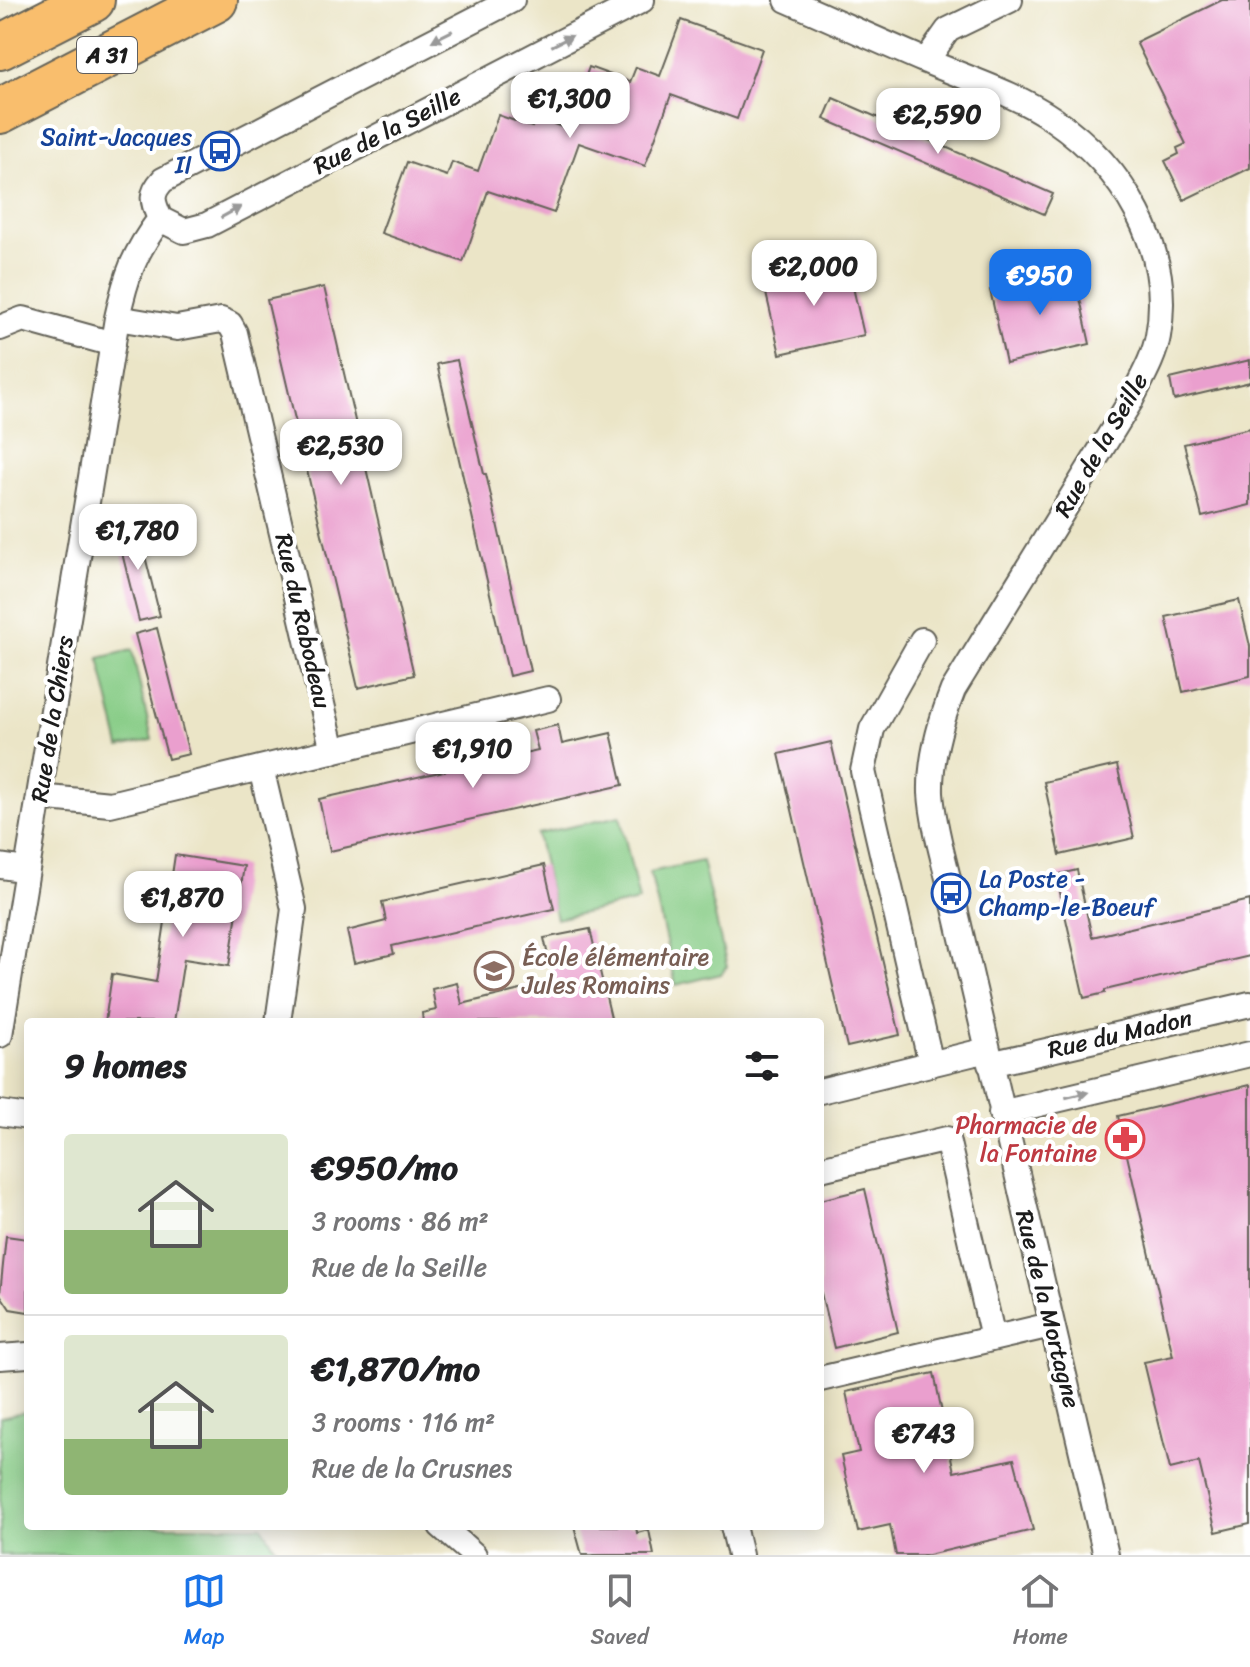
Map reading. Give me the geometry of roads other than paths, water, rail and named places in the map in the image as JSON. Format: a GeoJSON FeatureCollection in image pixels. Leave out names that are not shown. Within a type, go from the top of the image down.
{"type":"FeatureCollection","features":[{"type":"Feature","properties":{"kind":"highway","name":"A 31"},"geometry":{"type":"LineString","coordinates":[[0,47],[92,0]]}},
{"type":"Feature","properties":{"kind":"highway","name":"A 31"},"geometry":{"type":"LineString","coordinates":[[0,111],[215,0]]}},
{"type":"Feature","properties":{"kind":"street"},"geometry":{"type":"LineString","coordinates":[[0,328],[23,319],[113,344],[125,281],[132,262],[160,219],[154,195],[163,180],[512,0]]}},
{"type":"Feature","properties":{"kind":"street","name":"Rue de la Seille"},"geometry":{"type":"LineString","coordinates":[[160,219],[184,231],[207,225],[613,8],[642,0]]}},
{"type":"Feature","properties":{"kind":"street","name":"Rue de la Seille"},"geometry":{"type":"LineString","coordinates":[[787,0],[1049,116],[1092,152],[1123,188],[1148,234],[1159,282],[1158,337],[1148,366],[1130,402],[953,690],[939,727],[932,778],[934,814],[989,1057]]}},
{"type":"Feature","properties":{"kind":"street"},"geometry":{"type":"LineString","coordinates":[[926,61],[948,30],[1010,0]]}},
{"type":"Feature","properties":{"kind":"street","name":"Rue du Rabodeau"},"geometry":{"type":"LineString","coordinates":[[117,318],[177,328],[221,320],[230,324],[235,333],[333,751]]}},
{"type":"Feature","properties":{"kind":"street","name":"Rue de la Chiers"},"geometry":{"type":"LineString","coordinates":[[0,1035],[8,938],[27,870],[113,344]]}},
{"type":"Feature","properties":{"kind":"street"},"geometry":{"type":"LineString","coordinates":[[922,640],[872,729],[863,771],[931,1064]]}},
{"type":"Feature","properties":{"kind":"street"},"geometry":{"type":"LineString","coordinates":[[39,797],[110,804],[548,699]]}},
{"type":"Feature","properties":{"kind":"street"},"geometry":{"type":"LineString","coordinates":[[261,768],[294,909],[279,1018]]}},
{"type":"Feature","properties":{"kind":"street"},"geometry":{"type":"LineString","coordinates":[[0,866],[27,870]]}},
{"type":"Feature","properties":{"kind":"street","name":"Rue du Madon"},"geometry":{"type":"LineString","coordinates":[[824,1090],[931,1064],[989,1057],[1250,1004]]}},
{"type":"Feature","properties":{"kind":"street","name":"Rue du Madon"},"geometry":{"type":"LineString","coordinates":[[1001,1113],[1250,1054]]}},
{"type":"Feature","properties":{"kind":"street","name":"Rue de la Mortagne"},"geometry":{"type":"LineString","coordinates":[[989,1057],[1106,1555]]}},
{"type":"Feature","properties":{"kind":"street"},"geometry":{"type":"LineString","coordinates":[[0,1113],[24,1116]]}},
{"type":"Feature","properties":{"kind":"street"},"geometry":{"type":"LineString","coordinates":[[824,1168],[947,1139],[993,1338]]}},
{"type":"Feature","properties":{"kind":"street"},"geometry":{"type":"LineString","coordinates":[[824,1378],[1051,1325]]}},
{"type":"Feature","properties":{"kind":"street"},"geometry":{"type":"LineString","coordinates":[[0,1357],[24,1355]]}},
{"type":"Feature","properties":{"kind":"street"},"geometry":{"type":"LineString","coordinates":[[453,1530],[474,1555]]}},
{"type":"Feature","properties":{"kind":"street"},"geometry":{"type":"LineString","coordinates":[[734,1530],[740,1555]]}},
{"type":"Feature","properties":{"kind":"place","name":"Saint-Jacques II"},"geometry":{"type":"Point","coordinates":[220,151]}},
{"type":"Feature","properties":{"kind":"place","name":"La Poste - Champ-le-Boeuf"},"geometry":{"type":"Point","coordinates":[951,893]}},
{"type":"Feature","properties":{"kind":"place","name":"École élémentaire Jules Romains"},"geometry":{"type":"Point","coordinates":[494,971]}},
{"type":"Feature","properties":{"kind":"place","name":"Pharmacie de la Fontaine"},"geometry":{"type":"Point","coordinates":[1125,1139]}}]}
